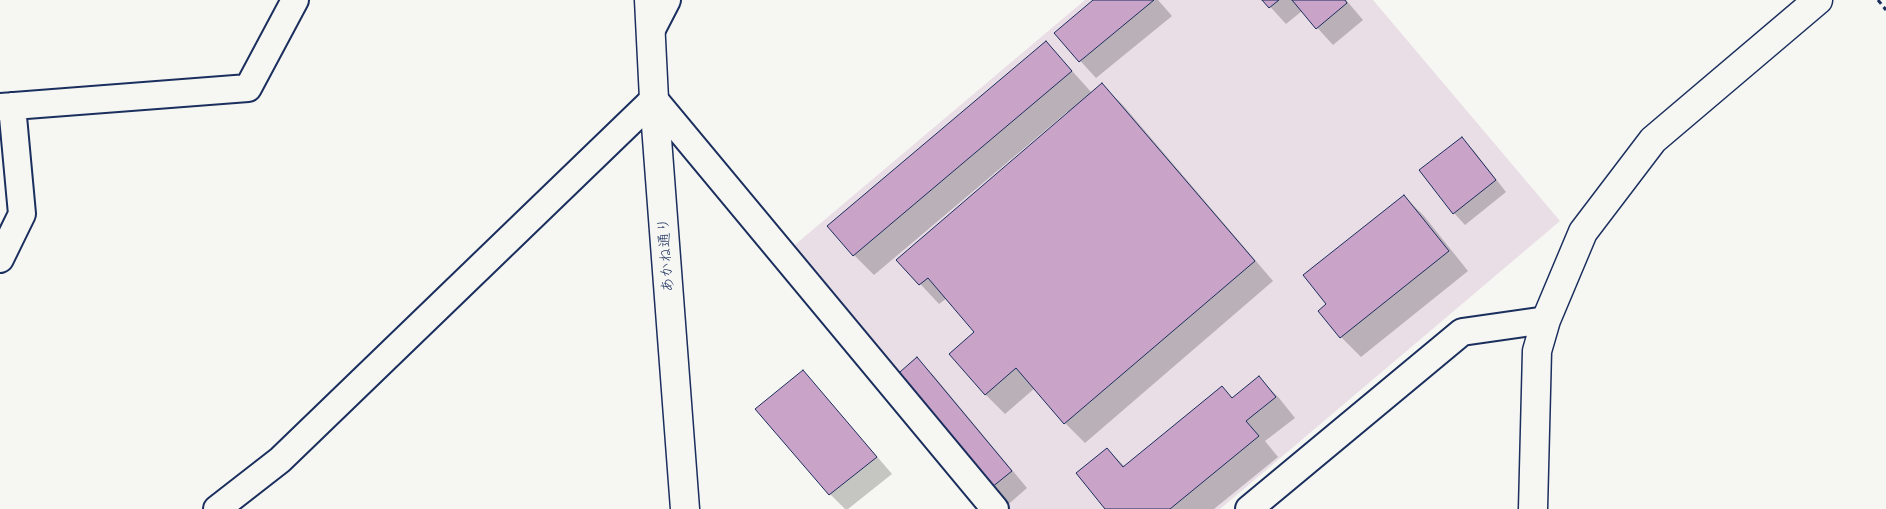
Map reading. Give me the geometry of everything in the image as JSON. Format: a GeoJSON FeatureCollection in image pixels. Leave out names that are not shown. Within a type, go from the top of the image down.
{"type":"FeatureCollection","features":[{"type":"Feature","properties":{"kind":"street"},"geometry":{"type":"LineString","coordinates":[[0,259],[22,214],[6,107],[248,88],[295,0]]}},
{"type":"Feature","properties":{"kind":"street","name":"あかね通り"},"geometry":{"type":"LineString","coordinates":[[649,0],[652,29],[654,99],[685,509]]}},
{"type":"Feature","properties":{"kind":"street"},"geometry":{"type":"LineString","coordinates":[[652,29],[667,0]]}},
{"type":"Feature","properties":{"kind":"street"},"geometry":{"type":"LineString","coordinates":[[1534,509],[1537,350],[1546,320],[1583,232],[1653,140],[1818,0]]}},
{"type":"Feature","properties":{"kind":"street"},"geometry":{"type":"LineString","coordinates":[[217,509],[280,460],[654,99],[995,509]]}},
{"type":"Feature","properties":{"kind":"street"},"geometry":{"type":"LineString","coordinates":[[1249,509],[1462,332],[1546,320]]}},
{"type":"Feature","properties":{"kind":"path"},"geometry":{"type":"LineString","coordinates":[[1878,0],[1886,10]]}},
{"type":"Feature","properties":{"kind":"shaded area"},"geometry":{"type":"Polygon","coordinates":[[[1085,0],[1373,0],[1560,221],[1220,509],[1010,509],[790,249],[1085,0]]]}},
{"type":"Feature","properties":{"kind":"building"},"geometry":{"type":"Polygon","coordinates":[[[1093,0],[1154,0],[1079,62],[1054,33],[1093,0]]]}},
{"type":"Feature","properties":{"kind":"building"},"geometry":{"type":"Polygon","coordinates":[[[1262,0],[1279,0],[1269,8],[1262,0]]]}},
{"type":"Feature","properties":{"kind":"building"},"geometry":{"type":"Polygon","coordinates":[[[1292,0],[1345,0],[1347,3],[1316,29],[1292,0]]]}},
{"type":"Feature","properties":{"kind":"building"},"geometry":{"type":"Polygon","coordinates":[[[1046,41],[1072,71],[853,256],[827,226],[1046,41]]]}},
{"type":"Feature","properties":{"kind":"building"},"geometry":{"type":"Polygon","coordinates":[[[1102,83],[1255,261],[1064,424],[1016,368],[985,395],[949,354],[974,332],[928,278],[919,285],[896,260],[1102,83]]]}},
{"type":"Feature","properties":{"kind":"building"},"geometry":{"type":"Polygon","coordinates":[[[1462,137],[1496,180],[1453,214],[1419,170],[1462,137]]]}},
{"type":"Feature","properties":{"kind":"building"},"geometry":{"type":"Polygon","coordinates":[[[1404,195],[1449,251],[1340,338],[1318,311],[1326,304],[1303,275],[1404,195]]]}},
{"type":"Feature","properties":{"kind":"building"},"geometry":{"type":"Polygon","coordinates":[[[917,357],[1012,471],[986,492],[892,379],[917,357]]]}},
{"type":"Feature","properties":{"kind":"building"},"geometry":{"type":"Polygon","coordinates":[[[803,370],[877,457],[829,495],[755,409],[803,370]]]}},
{"type":"Feature","properties":{"kind":"building"},"geometry":{"type":"Polygon","coordinates":[[[1259,376],[1276,397],[1246,421],[1259,436],[1170,509],[1105,509],[1076,473],[1107,448],[1123,467],[1222,386],[1232,398],[1259,376]]]}}]}
